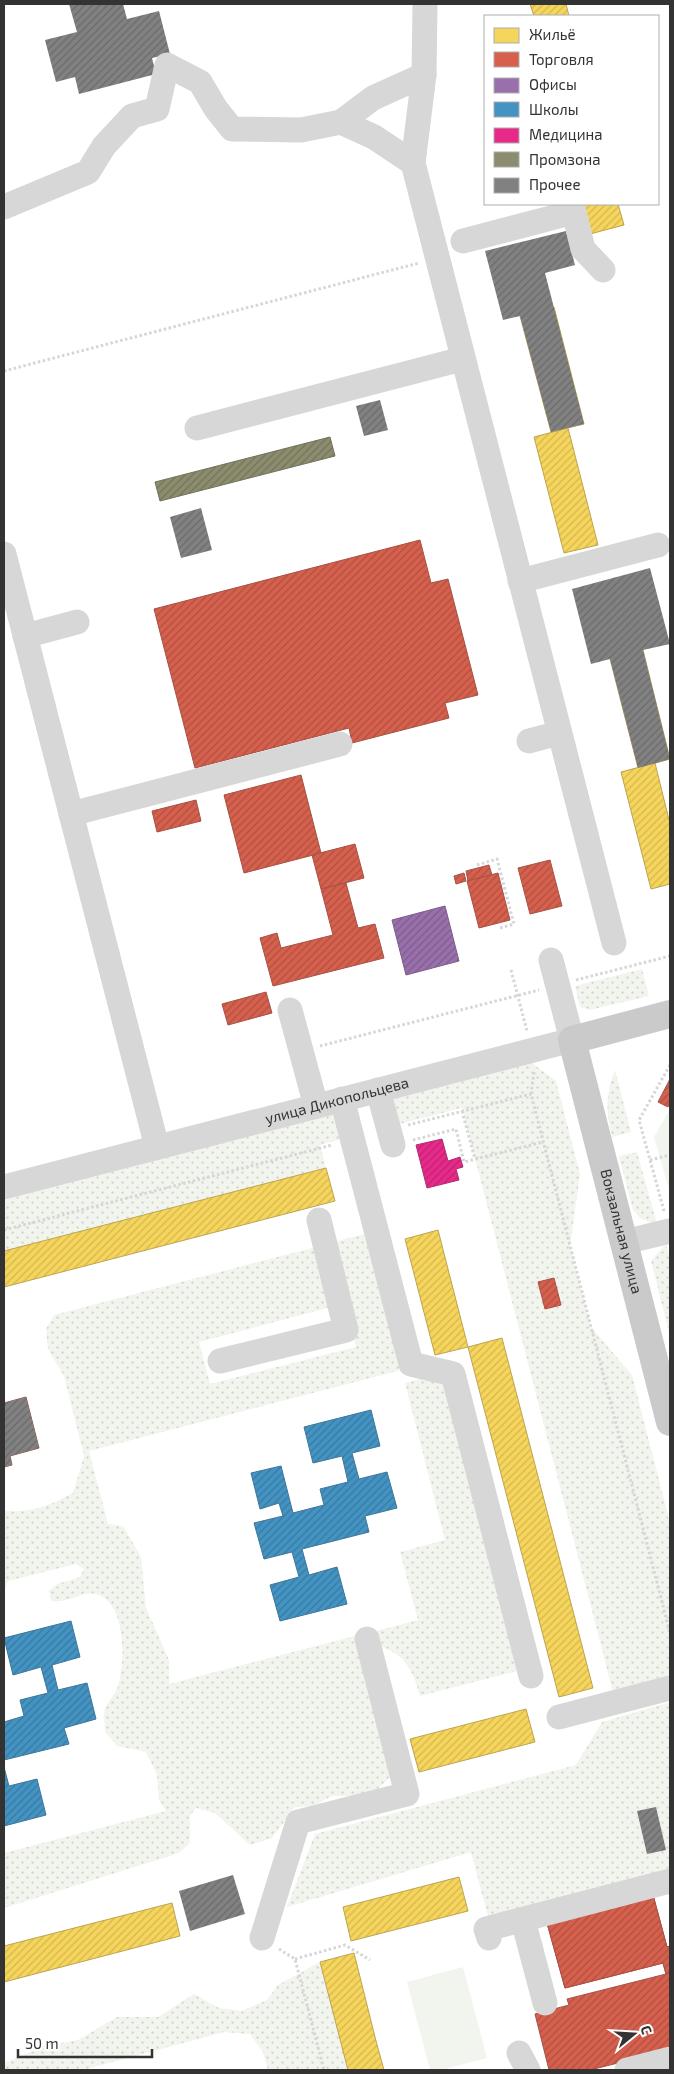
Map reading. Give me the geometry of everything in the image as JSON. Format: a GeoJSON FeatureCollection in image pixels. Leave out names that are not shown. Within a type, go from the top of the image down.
{"type":"FeatureCollection","features":[{"type":"Feature","properties":{"kind":"main road","name":"улица Дикопольцева"},"geometry":{"type":"LineString","coordinates":[[572,1040],[670,1014]]}},
{"type":"Feature","properties":{"kind":"main road","name":"Вокзальная улица"},"geometry":{"type":"LineString","coordinates":[[572,1040],[670,1422]]}},
{"type":"Feature","properties":{"kind":"street"},"geometry":{"type":"LineString","coordinates":[[425,4],[424,75],[413,162],[462,359],[614,943]]}},
{"type":"Feature","properties":{"kind":"street"},"geometry":{"type":"LineString","coordinates":[[4,207],[88,172],[104,146],[132,116],[157,109],[167,65],[200,82],[216,109],[232,129],[301,130],[341,122],[373,98],[424,75]]}},
{"type":"Feature","properties":{"kind":"street"},"geometry":{"type":"LineString","coordinates":[[341,122],[374,137],[413,162]]}},
{"type":"Feature","properties":{"kind":"street"},"geometry":{"type":"LineString","coordinates":[[462,241],[574,212],[583,249],[603,270]]}},
{"type":"Feature","properties":{"kind":"street"},"geometry":{"type":"LineString","coordinates":[[197,428],[462,359]]}},
{"type":"Feature","properties":{"kind":"street"},"geometry":{"type":"LineString","coordinates":[[520,581],[658,545]]}},
{"type":"Feature","properties":{"kind":"street"},"geometry":{"type":"LineString","coordinates":[[4,554],[158,1147]]}},
{"type":"Feature","properties":{"kind":"street"},"geometry":{"type":"LineString","coordinates":[[25,636],[77,622]]}},
{"type":"Feature","properties":{"kind":"street"},"geometry":{"type":"LineString","coordinates":[[529,741],[559,733]]}},
{"type":"Feature","properties":{"kind":"street"},"geometry":{"type":"LineString","coordinates":[[71,814],[340,744]]}},
{"type":"Feature","properties":{"kind":"street"},"geometry":{"type":"LineString","coordinates":[[551,960],[572,1040]]}},
{"type":"Feature","properties":{"kind":"street"},"geometry":{"type":"LineString","coordinates":[[290,1010],[316,1106]]}},
{"type":"Feature","properties":{"kind":"street","name":"улица Дикопольцева"},"geometry":{"type":"LineString","coordinates":[[4,1187],[572,1040]]}},
{"type":"Feature","properties":{"kind":"street"},"geometry":{"type":"LineString","coordinates":[[378,1090],[391,1138]]}},
{"type":"Feature","properties":{"kind":"street"},"geometry":{"type":"LineString","coordinates":[[342,1100],[411,1364],[453,1374],[531,1676]]}},
{"type":"Feature","properties":{"kind":"street"},"geometry":{"type":"LineString","coordinates":[[220,1361],[346,1330],[319,1220]]}},
{"type":"Feature","properties":{"kind":"street"},"geometry":{"type":"LineString","coordinates":[[624,1242],[670,1231]]}},
{"type":"Feature","properties":{"kind":"street"},"geometry":{"type":"LineString","coordinates":[[262,1938],[298,1822],[407,1794],[367,1639]]}},
{"type":"Feature","properties":{"kind":"street"},"geometry":{"type":"LineString","coordinates":[[559,1717],[670,1688]]}},
{"type":"Feature","properties":{"kind":"street"},"geometry":{"type":"LineString","coordinates":[[489,1938],[486,1929],[670,1881]]}},
{"type":"Feature","properties":{"kind":"street"},"geometry":{"type":"LineString","coordinates":[[522,1920],[545,2003]]}},
{"type":"Feature","properties":{"kind":"street"},"geometry":{"type":"LineString","coordinates":[[516,2070],[519,2053],[528,2070]]}},
{"type":"Feature","properties":{"kind":"street"},"geometry":{"type":"LineString","coordinates":[[627,2070],[670,2059]]}},
{"type":"Feature","properties":{"kind":"path"},"geometry":{"type":"LineString","coordinates":[[4,371],[438,259]]}},
{"type":"Feature","properties":{"kind":"path"},"geometry":{"type":"LineString","coordinates":[[477,865],[497,859],[514,924],[500,928]]}},
{"type":"Feature","properties":{"kind":"path"},"geometry":{"type":"LineString","coordinates":[[570,982],[670,956]]}},
{"type":"Feature","properties":{"kind":"path"},"geometry":{"type":"LineString","coordinates":[[511,970],[527,1032]]}},
{"type":"Feature","properties":{"kind":"path"},"geometry":{"type":"LineString","coordinates":[[302,1051],[542,989]]}},
{"type":"Feature","properties":{"kind":"path"},"geometry":{"type":"LineString","coordinates":[[535,1064],[530,1094],[670,1633]]}},
{"type":"Feature","properties":{"kind":"path"},"geometry":{"type":"LineString","coordinates":[[670,1065],[638,1120],[670,1231]]}},
{"type":"Feature","properties":{"kind":"path"},"geometry":{"type":"LineString","coordinates":[[391,1138],[462,1111],[530,1094]]}},
{"type":"Feature","properties":{"kind":"path"},"geometry":{"type":"LineString","coordinates":[[462,1111],[475,1159]]}},
{"type":"Feature","properties":{"kind":"path"},"geometry":{"type":"LineString","coordinates":[[391,1138],[456,1129],[464,1162],[543,1142]]}},
{"type":"Feature","properties":{"kind":"path"},"geometry":{"type":"LineString","coordinates":[[4,1230],[353,1140]]}},
{"type":"Feature","properties":{"kind":"path"},"geometry":{"type":"LineString","coordinates":[[650,1160],[670,1155]]}},
{"type":"Feature","properties":{"kind":"path"},"geometry":{"type":"LineString","coordinates":[[324,2070],[295,1959],[345,1945],[370,1960]]}},
{"type":"Feature","properties":{"kind":"shaded area"},"geometry":{"type":"Polygon","coordinates":[[[642,969],[649,996],[590,1010],[580,1007],[575,986],[642,969]]]}},
{"type":"Feature","properties":{"kind":"shaded area"},"geometry":{"type":"Polygon","coordinates":[[[532,1063],[556,1081],[580,1174],[570,1246],[591,1327],[632,1375],[670,1523],[670,1677],[613,1692],[462,1108],[399,1124],[393,1099],[532,1063]]]}},
{"type":"Feature","properties":{"kind":"shaded area"},"geometry":{"type":"Polygon","coordinates":[[[615,1070],[631,1132],[612,1137],[608,1096],[615,1070]]]}},
{"type":"Feature","properties":{"kind":"shaded area"},"geometry":{"type":"Polygon","coordinates":[[[670,1109],[670,1193],[654,1137],[670,1109]]]}},
{"type":"Feature","properties":{"kind":"shaded area"},"geometry":{"type":"Polygon","coordinates":[[[338,1113],[345,1138],[320,1145],[326,1168],[4,1251],[4,1200],[338,1113]]]}},
{"type":"Feature","properties":{"kind":"shaded area"},"geometry":{"type":"Polygon","coordinates":[[[637,1152],[657,1224],[641,1219],[633,1210],[619,1156],[637,1152]]]}},
{"type":"Feature","properties":{"kind":"shaded area"},"geometry":{"type":"Polygon","coordinates":[[[369,1233],[405,1369],[89,1451],[108,1524],[123,1526],[141,1557],[146,1608],[169,1660],[169,1684],[359,1635],[390,1777],[371,1796],[332,1796],[313,1806],[295,1807],[272,1838],[250,1845],[215,1813],[196,1808],[190,1816],[190,1843],[179,1853],[4,1908],[4,1853],[166,1811],[159,1800],[157,1775],[146,1752],[117,1746],[105,1732],[105,1709],[117,1689],[122,1665],[121,1635],[113,1608],[106,1599],[95,1594],[85,1594],[63,1601],[51,1601],[49,1591],[57,1584],[80,1577],[84,1569],[76,1564],[8,1581],[4,1591],[4,1511],[23,1511],[40,1508],[73,1493],[84,1456],[64,1376],[48,1349],[46,1329],[54,1315],[316,1247],[331,1307],[199,1342],[210,1384],[356,1347],[330,1243],[369,1233]]]}},
{"type":"Feature","properties":{"kind":"shaded area"},"geometry":{"type":"Polygon","coordinates":[[[666,1243],[670,1259],[670,1336],[651,1261],[666,1243]]]}},
{"type":"Feature","properties":{"kind":"shaded area"},"geometry":{"type":"Polygon","coordinates":[[[427,1377],[445,1386],[521,1670],[420,1696],[414,1677],[405,1662],[392,1651],[372,1644],[369,1633],[418,1620],[400,1552],[445,1540],[405,1383],[427,1377]]]}},
{"type":"Feature","properties":{"kind":"shaded area"},"geometry":{"type":"Polygon","coordinates":[[[670,1702],[670,1871],[489,1920],[471,1852],[287,1907],[315,1834],[576,1765],[602,1722],[670,1702]]]}},
{"type":"Feature","properties":{"kind":"shaded area"},"geometry":{"type":"Polygon","coordinates":[[[320,1962],[348,2070],[268,2070],[263,2052],[250,2034],[224,2032],[83,2070],[4,2070],[4,2063],[45,2046],[78,2040],[117,2017],[158,2017],[194,1994],[219,2008],[242,2011],[267,2000],[278,1985],[320,1962]]]}},
{"type":"Feature","properties":{"kind":"shaded area"},"geometry":{"type":"Polygon","coordinates":[[[463,1967],[487,2058],[441,2070],[430,2070],[407,1982],[463,1967]]]}},
{"type":"Feature","properties":{"kind":"building: Жильё"},"geometry":{"type":"Polygon","coordinates":[[[530,4],[566,4],[569,15],[534,15],[530,4]]]}},
{"type":"Feature","properties":{"kind":"building: Жильё"},"geometry":{"type":"Polygon","coordinates":[[[582,205],[618,205],[624,225],[590,234],[582,205]]]}},
{"type":"Feature","properties":{"kind":"building: Жильё"},"geometry":{"type":"Polygon","coordinates":[[[554,307],[584,424],[551,432],[520,316],[554,307]]]}},
{"type":"Feature","properties":{"kind":"building: Жильё"},"geometry":{"type":"Polygon","coordinates":[[[568,428],[598,545],[564,553],[534,437],[568,428]]]}},
{"type":"Feature","properties":{"kind":"building: Жильё"},"geometry":{"type":"Polygon","coordinates":[[[641,642],[670,759],[638,768],[608,651],[641,642]]]}},
{"type":"Feature","properties":{"kind":"building: Жильё"},"geometry":{"type":"Polygon","coordinates":[[[655,763],[670,824],[670,884],[651,889],[621,772],[655,763]]]}},
{"type":"Feature","properties":{"kind":"building: Жильё"},"geometry":{"type":"Polygon","coordinates":[[[326,1168],[335,1201],[4,1287],[4,1251],[326,1168]]]}},
{"type":"Feature","properties":{"kind":"building: Жильё"},"geometry":{"type":"Polygon","coordinates":[[[438,1230],[468,1347],[435,1355],[405,1239],[438,1230]]]}},
{"type":"Feature","properties":{"kind":"building: Жильё"},"geometry":{"type":"Polygon","coordinates":[[[502,1338],[593,1688],[559,1697],[468,1347],[502,1338]]]}},
{"type":"Feature","properties":{"kind":"building: Жильё"},"geometry":{"type":"Polygon","coordinates":[[[526,1709],[535,1742],[419,1772],[410,1739],[526,1709]]]}},
{"type":"Feature","properties":{"kind":"building: Жильё"},"geometry":{"type":"Polygon","coordinates":[[[459,1877],[468,1911],[351,1941],[343,1907],[459,1877]]]}},
{"type":"Feature","properties":{"kind":"building: Жильё"},"geometry":{"type":"Polygon","coordinates":[[[172,1903],[180,1936],[4,1982],[4,1946],[172,1903]]]}},
{"type":"Feature","properties":{"kind":"building: Жильё"},"geometry":{"type":"Polygon","coordinates":[[[354,1953],[384,2070],[348,2070],[320,1962],[354,1953]]]}},
{"type":"Feature","properties":{"kind":"building: Торговля"},"geometry":{"type":"Polygon","coordinates":[[[420,540],[431,583],[448,579],[478,695],[445,703],[449,718],[352,743],[349,728],[195,768],[154,609],[420,540]]]}},
{"type":"Feature","properties":{"kind":"building: Торговля"},"geometry":{"type":"Polygon","coordinates":[[[301,775],[321,853],[244,873],[224,795],[301,775]]]}},
{"type":"Feature","properties":{"kind":"building: Торговля"},"geometry":{"type":"Polygon","coordinates":[[[196,800],[201,821],[157,832],[152,811],[196,800]]]}},
{"type":"Feature","properties":{"kind":"building: Торговля"},"geometry":{"type":"Polygon","coordinates":[[[355,844],[364,878],[321,889],[312,855],[355,844]]]}},
{"type":"Feature","properties":{"kind":"building: Торговля"},"geometry":{"type":"Polygon","coordinates":[[[550,860],[562,906],[530,914],[518,868],[550,860]]]}},
{"type":"Feature","properties":{"kind":"building: Торговля"},"geometry":{"type":"Polygon","coordinates":[[[489,865],[492,875],[468,881],[466,871],[489,865]]]}},
{"type":"Feature","properties":{"kind":"building: Торговля"},"geometry":{"type":"Polygon","coordinates":[[[464,873],[466,881],[456,884],[454,876],[464,873]]]}},
{"type":"Feature","properties":{"kind":"building: Торговля"},"geometry":{"type":"Polygon","coordinates":[[[498,873],[510,920],[479,928],[467,881],[498,873]]]}},
{"type":"Feature","properties":{"kind":"building: Торговля"},"geometry":{"type":"Polygon","coordinates":[[[346,883],[358,928],[375,924],[384,958],[273,986],[260,938],[277,933],[281,948],[333,935],[321,889],[346,883]]]}},
{"type":"Feature","properties":{"kind":"building: Торговля"},"geometry":{"type":"Polygon","coordinates":[[[266,992],[272,1013],[228,1025],[222,1004],[266,992]]]}},
{"type":"Feature","properties":{"kind":"building: Торговля"},"geometry":{"type":"Polygon","coordinates":[[[670,1079],[670,1102],[668,1107],[658,1102],[670,1079]]]}},
{"type":"Feature","properties":{"kind":"building: Торговля"},"geometry":{"type":"Polygon","coordinates":[[[554,1278],[561,1305],[545,1309],[538,1282],[554,1278]]]}},
{"type":"Feature","properties":{"kind":"building: Торговля"},"geometry":{"type":"Polygon","coordinates":[[[26,1397],[39,1448],[10,1456],[12,1465],[4,1467],[4,1403],[26,1397]]]}},
{"type":"Feature","properties":{"kind":"building: Торговля"},"geometry":{"type":"Polygon","coordinates":[[[653,1895],[667,1947],[670,1946],[670,2050],[590,2070],[549,2070],[535,2014],[569,2005],[567,1999],[666,1974],[663,1963],[565,1988],[547,1923],[653,1895]]]}},
{"type":"Feature","properties":{"kind":"building: Торговля"},"geometry":{"type":"Polygon","coordinates":[[[653,1895],[667,1947],[670,1946],[670,1973],[666,1974],[663,1963],[565,1988],[547,1923],[653,1895]]]}},
{"type":"Feature","properties":{"kind":"building: Офисы"},"geometry":{"type":"Polygon","coordinates":[[[445,906],[459,961],[406,975],[392,920],[445,906]]]}},
{"type":"Feature","properties":{"kind":"building: Школы"},"geometry":{"type":"Polygon","coordinates":[[[371,1410],[380,1446],[352,1453],[359,1479],[387,1472],[397,1508],[365,1516],[369,1532],[302,1549],[309,1575],[337,1567],[347,1604],[280,1621],[270,1585],[299,1577],[292,1552],[264,1559],[254,1523],[283,1516],[279,1503],[260,1509],[251,1473],[281,1466],[293,1513],[324,1505],[320,1489],[348,1482],[342,1456],[313,1463],[304,1427],[371,1410]]]}},
{"type":"Feature","properties":{"kind":"building: Школы"},"geometry":{"type":"Polygon","coordinates":[[[71,1621],[80,1657],[52,1665],[58,1690],[87,1683],[96,1719],[64,1728],[69,1744],[4,1760],[4,1722],[24,1716],[20,1700],[48,1693],[41,1667],[13,1675],[4,1638],[71,1621]]]}},
{"type":"Feature","properties":{"kind":"building: Школы"},"geometry":{"type":"Polygon","coordinates":[[[4,1767],[9,1786],[37,1779],[46,1815],[4,1826],[4,1767]]]}},
{"type":"Feature","properties":{"kind":"building: Медицина"},"geometry":{"type":"Polygon","coordinates":[[[442,1139],[448,1161],[460,1157],[463,1167],[456,1169],[459,1180],[427,1188],[416,1145],[442,1139]]]}},
{"type":"Feature","properties":{"kind":"building: Промзона"},"geometry":{"type":"Polygon","coordinates":[[[330,437],[335,456],[160,501],[155,482],[330,437]]]}},
{"type":"Feature","properties":{"kind":"building: Прочее"},"geometry":{"type":"Polygon","coordinates":[[[69,4],[123,4],[127,19],[159,11],[170,54],[152,58],[156,74],[79,94],[75,77],[56,82],[45,40],[77,32],[69,4]]]}},
{"type":"Feature","properties":{"kind":"building: Прочее"},"geometry":{"type":"Polygon","coordinates":[[[566,231],[575,265],[545,273],[584,424],[551,432],[520,316],[503,320],[485,251],[566,231]]]}},
{"type":"Feature","properties":{"kind":"building: Прочее"},"geometry":{"type":"Polygon","coordinates":[[[380,400],[388,430],[364,436],[356,406],[380,400]]]}},
{"type":"Feature","properties":{"kind":"building: Прочее"},"geometry":{"type":"Polygon","coordinates":[[[201,508],[212,550],[181,558],[170,517],[201,508]]]}},
{"type":"Feature","properties":{"kind":"building: Прочее"},"geometry":{"type":"Polygon","coordinates":[[[650,568],[670,644],[643,650],[670,759],[638,768],[610,659],[591,664],[572,589],[650,568]]]}},
{"type":"Feature","properties":{"kind":"building: Прочее"},"geometry":{"type":"Polygon","coordinates":[[[26,1397],[39,1448],[10,1456],[12,1465],[4,1467],[4,1403],[26,1397]]]}},
{"type":"Feature","properties":{"kind":"building: Прочее"},"geometry":{"type":"Polygon","coordinates":[[[656,1807],[666,1850],[647,1854],[637,1811],[656,1807]]]}},
{"type":"Feature","properties":{"kind":"building: Прочее"},"geometry":{"type":"Polygon","coordinates":[[[233,1875],[245,1914],[190,1931],[179,1891],[233,1875]]]}}]}
